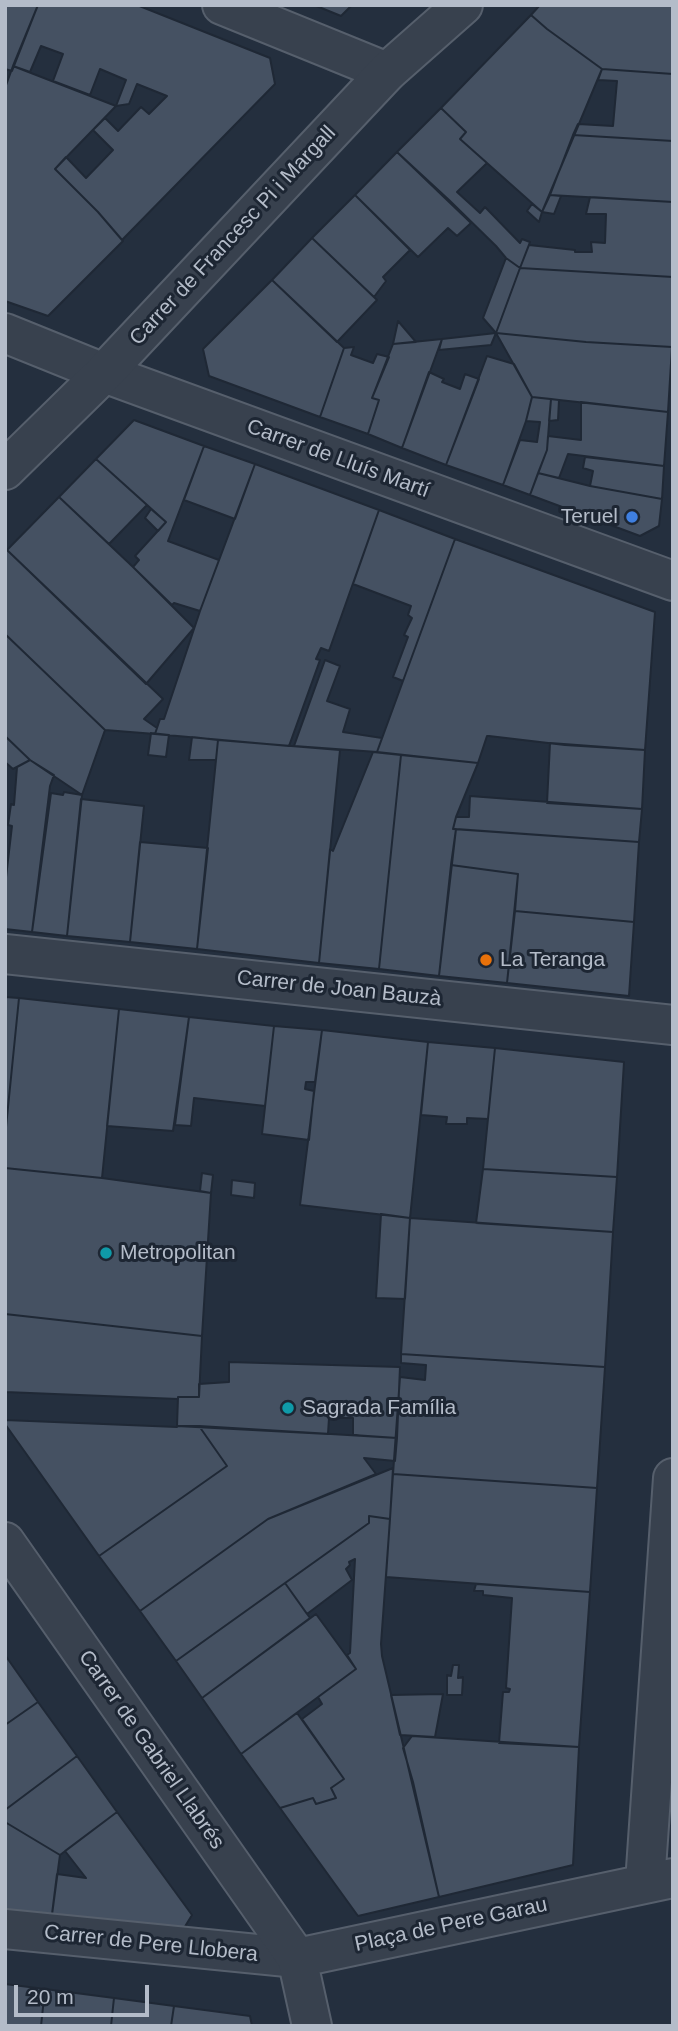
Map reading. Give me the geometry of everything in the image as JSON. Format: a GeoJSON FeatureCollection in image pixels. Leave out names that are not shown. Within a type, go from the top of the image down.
{"type":"FeatureCollection","features":[{"type":"Feature","properties":{"kind":"street"},"geometry":{"type":"LineString","coordinates":[[222,5],[387,72]]}},
{"type":"Feature","properties":{"kind":"street","name":"Carrer de Francesc Pi i Margall"},"geometry":{"type":"LineString","coordinates":[[5,470],[104,373],[387,72],[463,5]]}},
{"type":"Feature","properties":{"kind":"street","name":"Carrer de Lluís Martí"},"geometry":{"type":"LineString","coordinates":[[5,333],[104,373],[673,581]]}},
{"type":"Feature","properties":{"kind":"street","name":"Carrer de Joan Bauzà"},"geometry":{"type":"LineString","coordinates":[[5,954],[673,1025]]}},
{"type":"Feature","properties":{"kind":"street"},"geometry":{"type":"LineString","coordinates":[[659,1880],[673,1478]]}},
{"type":"Feature","properties":{"kind":"street","name":"Carrer de Gabriel Llabrés"},"geometry":{"type":"LineString","coordinates":[[5,1542],[297,1958]]}},
{"type":"Feature","properties":{"kind":"street","name":"Plaça de Pere Garau"},"geometry":{"type":"LineString","coordinates":[[297,1958],[659,1880]]}},
{"type":"Feature","properties":{"kind":"street","name":"Carrer de Pere Llobera"},"geometry":{"type":"LineString","coordinates":[[5,1929],[297,1958]]}},
{"type":"Feature","properties":{"kind":"street"},"geometry":{"type":"LineString","coordinates":[[297,1958],[312,2026]]}},
{"type":"Feature","properties":{"kind":"building"},"geometry":{"type":"Polygon","coordinates":[[[5,5],[38,5],[12,71],[5,69],[5,5]]]}},
{"type":"Feature","properties":{"kind":"building"},"geometry":{"type":"Polygon","coordinates":[[[38,5],[137,5],[270,58],[275,84],[122,240],[55,169],[66,157],[86,178],[113,150],[93,130],[105,118],[118,131],[141,107],[149,114],[167,96],[137,84],[129,104],[116,106],[126,80],[100,69],[90,95],[53,81],[63,54],[41,46],[30,72],[13,66],[38,5]]]}},
{"type":"Feature","properties":{"kind":"building"},"geometry":{"type":"Polygon","coordinates":[[[314,5],[352,5],[341,16],[314,5]]]}},
{"type":"Feature","properties":{"kind":"building"},"geometry":{"type":"Polygon","coordinates":[[[540,5],[673,5],[673,74],[602,69],[531,15],[540,5]]]}},
{"type":"Feature","properties":{"kind":"building"},"geometry":{"type":"Polygon","coordinates":[[[531,15],[602,69],[542,212],[460,139],[466,132],[441,108],[531,15]]]}},
{"type":"Feature","properties":{"kind":"building"},"geometry":{"type":"Polygon","coordinates":[[[13,66],[116,106],[55,169],[123,241],[48,316],[5,301],[5,88],[13,66]]]}},
{"type":"Feature","properties":{"kind":"building"},"geometry":{"type":"Polygon","coordinates":[[[602,69],[673,74],[673,141],[573,135],[578,124],[613,126],[617,81],[598,80],[602,69]]]}},
{"type":"Feature","properties":{"kind":"building"},"geometry":{"type":"Polygon","coordinates":[[[441,108],[466,132],[460,139],[487,163],[457,192],[480,213],[485,207],[520,243],[522,239],[530,242],[520,268],[506,258],[397,152],[441,108]]]}},
{"type":"Feature","properties":{"kind":"building"},"geometry":{"type":"Polygon","coordinates":[[[573,135],[673,141],[673,202],[550,195],[573,135]]]}},
{"type":"Feature","properties":{"kind":"building"},"geometry":{"type":"Polygon","coordinates":[[[397,152],[471,223],[457,236],[448,228],[418,257],[355,195],[397,152]]]}},
{"type":"Feature","properties":{"kind":"building"},"geometry":{"type":"Polygon","coordinates":[[[355,195],[410,250],[383,277],[386,281],[374,297],[312,238],[355,195]]]}},
{"type":"Feature","properties":{"kind":"building"},"geometry":{"type":"Polygon","coordinates":[[[550,195],[561,196],[554,214],[542,212],[550,195]]]}},
{"type":"Feature","properties":{"kind":"building"},"geometry":{"type":"Polygon","coordinates":[[[590,197],[673,202],[673,277],[520,268],[529,245],[592,252],[591,242],[605,243],[606,214],[586,214],[590,197]]]}},
{"type":"Feature","properties":{"kind":"building"},"geometry":{"type":"Polygon","coordinates":[[[532,204],[542,212],[539,222],[527,211],[532,204]]]}},
{"type":"Feature","properties":{"kind":"building"},"geometry":{"type":"Polygon","coordinates":[[[312,238],[377,300],[337,342],[272,280],[312,238]]]}},
{"type":"Feature","properties":{"kind":"building"},"geometry":{"type":"Polygon","coordinates":[[[506,258],[520,268],[496,333],[483,318],[506,258]]]}},
{"type":"Feature","properties":{"kind":"building"},"geometry":{"type":"Polygon","coordinates":[[[520,268],[673,277],[672,347],[496,333],[520,268]]]}},
{"type":"Feature","properties":{"kind":"building"},"geometry":{"type":"Polygon","coordinates":[[[272,280],[344,348],[320,417],[209,376],[203,349],[272,280]]]}},
{"type":"Feature","properties":{"kind":"building"},"geometry":{"type":"Polygon","coordinates":[[[398,321],[416,342],[393,344],[398,321]]]}},
{"type":"Feature","properties":{"kind":"building"},"geometry":{"type":"Polygon","coordinates":[[[496,333],[491,345],[439,350],[442,339],[496,333]]]}},
{"type":"Feature","properties":{"kind":"building"},"geometry":{"type":"Polygon","coordinates":[[[496,333],[672,347],[668,412],[532,397],[496,333]]]}},
{"type":"Feature","properties":{"kind":"building"},"geometry":{"type":"Polygon","coordinates":[[[442,339],[402,448],[368,434],[379,400],[372,398],[393,344],[442,339]]]}},
{"type":"Feature","properties":{"kind":"building"},"geometry":{"type":"Polygon","coordinates":[[[354,347],[351,355],[373,363],[377,354],[389,357],[372,398],[379,400],[368,434],[320,417],[344,348],[354,347]]]}},
{"type":"Feature","properties":{"kind":"building"},"geometry":{"type":"Polygon","coordinates":[[[487,356],[514,364],[532,397],[503,485],[446,465],[487,356]]]}},
{"type":"Feature","properties":{"kind":"building"},"geometry":{"type":"Polygon","coordinates":[[[429,372],[444,379],[442,382],[460,389],[465,374],[479,379],[446,465],[402,448],[429,372]]]}},
{"type":"Feature","properties":{"kind":"building"},"geometry":{"type":"Polygon","coordinates":[[[532,397],[551,399],[547,450],[530,495],[503,485],[520,440],[537,442],[540,422],[526,421],[532,397]]]}},
{"type":"Feature","properties":{"kind":"building"},"geometry":{"type":"Polygon","coordinates":[[[551,399],[559,400],[558,420],[549,421],[551,399]]]}},
{"type":"Feature","properties":{"kind":"building"},"geometry":{"type":"Polygon","coordinates":[[[581,402],[668,412],[664,466],[568,454],[559,478],[538,473],[547,450],[548,436],[581,440],[581,402]]]}},
{"type":"Feature","properties":{"kind":"building"},"geometry":{"type":"Polygon","coordinates":[[[134,420],[204,446],[168,541],[219,560],[200,611],[174,603],[172,605],[133,567],[139,560],[135,556],[166,522],[96,459],[134,420]]]}},
{"type":"Feature","properties":{"kind":"building"},"geometry":{"type":"Polygon","coordinates":[[[204,446],[255,464],[235,519],[184,500],[204,446]]]}},
{"type":"Feature","properties":{"kind":"building"},"geometry":{"type":"Polygon","coordinates":[[[585,457],[664,466],[662,499],[590,486],[593,471],[583,468],[585,457]]]}},
{"type":"Feature","properties":{"kind":"building"},"geometry":{"type":"Polygon","coordinates":[[[96,459],[147,505],[109,544],[59,497],[96,459]]]}},
{"type":"Feature","properties":{"kind":"building"},"geometry":{"type":"Polygon","coordinates":[[[255,464],[379,510],[329,651],[321,648],[316,659],[320,660],[289,746],[155,734],[160,719],[164,719],[200,611],[255,464]]]}},
{"type":"Feature","properties":{"kind":"building"},"geometry":{"type":"Polygon","coordinates":[[[538,473],[662,499],[659,526],[640,536],[530,495],[538,473]]]}},
{"type":"Feature","properties":{"kind":"building"},"geometry":{"type":"Polygon","coordinates":[[[59,497],[194,628],[146,684],[7,550],[59,497]]]}},
{"type":"Feature","properties":{"kind":"building"},"geometry":{"type":"Polygon","coordinates":[[[151,509],[166,522],[158,531],[145,518],[151,509]]]}},
{"type":"Feature","properties":{"kind":"building"},"geometry":{"type":"Polygon","coordinates":[[[379,510],[455,539],[403,681],[393,677],[408,637],[404,635],[412,618],[408,615],[411,606],[353,584],[379,510]]]}},
{"type":"Feature","properties":{"kind":"building"},"geometry":{"type":"Polygon","coordinates":[[[455,539],[655,612],[645,750],[487,736],[478,763],[377,752],[455,539]]]}},
{"type":"Feature","properties":{"kind":"building"},"geometry":{"type":"Polygon","coordinates":[[[7,550],[163,699],[144,719],[157,728],[155,734],[105,730],[5,634],[7,550]]]}},
{"type":"Feature","properties":{"kind":"building"},"geometry":{"type":"Polygon","coordinates":[[[5,634],[105,730],[82,795],[30,760],[5,736],[5,634]]]}},
{"type":"Feature","properties":{"kind":"building"},"geometry":{"type":"Polygon","coordinates":[[[325,660],[340,666],[327,701],[350,709],[343,732],[382,738],[377,752],[294,746],[325,660]]]}},
{"type":"Feature","properties":{"kind":"building"},"geometry":{"type":"Polygon","coordinates":[[[151,733],[169,735],[166,757],[148,755],[151,733]]]}},
{"type":"Feature","properties":{"kind":"building"},"geometry":{"type":"Polygon","coordinates":[[[5,736],[30,760],[13,769],[5,762],[5,736]]]}},
{"type":"Feature","properties":{"kind":"building"},"geometry":{"type":"Polygon","coordinates":[[[192,737],[218,740],[216,760],[189,760],[192,737]]]}},
{"type":"Feature","properties":{"kind":"building"},"geometry":{"type":"Polygon","coordinates":[[[218,740],[340,750],[319,963],[197,949],[218,740]]]}},
{"type":"Feature","properties":{"kind":"building"},"geometry":{"type":"Polygon","coordinates":[[[550,743],[645,750],[642,809],[547,803],[550,743]]]}},
{"type":"Feature","properties":{"kind":"building"},"geometry":{"type":"Polygon","coordinates":[[[373,752],[401,755],[379,969],[319,963],[330,849],[333,851],[373,752]]]}},
{"type":"Feature","properties":{"kind":"building"},"geometry":{"type":"Polygon","coordinates":[[[401,755],[478,763],[453,829],[456,829],[439,976],[379,969],[401,755]]]}},
{"type":"Feature","properties":{"kind":"building"},"geometry":{"type":"Polygon","coordinates":[[[30,760],[54,775],[50,786],[32,932],[5,929],[11,804],[14,805],[17,767],[30,760]]]}},
{"type":"Feature","properties":{"kind":"building"},"geometry":{"type":"Polygon","coordinates":[[[64,792],[82,795],[67,936],[32,932],[51,793],[63,795],[64,792]]]}},
{"type":"Feature","properties":{"kind":"building"},"geometry":{"type":"Polygon","coordinates":[[[470,796],[642,809],[639,842],[453,829],[456,817],[469,817],[470,796]]]}},
{"type":"Feature","properties":{"kind":"building"},"geometry":{"type":"Polygon","coordinates":[[[81,799],[144,806],[130,942],[67,936],[81,799]]]}},
{"type":"Feature","properties":{"kind":"building"},"geometry":{"type":"Polygon","coordinates":[[[456,829],[639,842],[634,922],[515,911],[518,874],[451,865],[456,829]]]}},
{"type":"Feature","properties":{"kind":"building"},"geometry":{"type":"Polygon","coordinates":[[[140,842],[208,848],[197,949],[130,942],[140,842]]]}},
{"type":"Feature","properties":{"kind":"building"},"geometry":{"type":"Polygon","coordinates":[[[451,865],[518,874],[507,983],[439,976],[451,865]]]}},
{"type":"Feature","properties":{"kind":"building"},"geometry":{"type":"Polygon","coordinates":[[[515,911],[634,922],[629,996],[507,983],[515,911]]]}},
{"type":"Feature","properties":{"kind":"building"},"geometry":{"type":"Polygon","coordinates":[[[5,997],[19,998],[5,1137],[5,997]]]}},
{"type":"Feature","properties":{"kind":"building"},"geometry":{"type":"Polygon","coordinates":[[[19,998],[119,1009],[102,1178],[5,1168],[5,1137],[19,998]]]}},
{"type":"Feature","properties":{"kind":"building"},"geometry":{"type":"Polygon","coordinates":[[[119,1009],[189,1017],[173,1131],[107,1126],[119,1009]]]}},
{"type":"Feature","properties":{"kind":"building"},"geometry":{"type":"Polygon","coordinates":[[[189,1017],[274,1026],[265,1106],[194,1098],[191,1126],[175,1125],[189,1017]]]}},
{"type":"Feature","properties":{"kind":"building"},"geometry":{"type":"Polygon","coordinates":[[[274,1026],[322,1030],[315,1082],[306,1082],[305,1089],[314,1091],[309,1140],[262,1134],[274,1026]]]}},
{"type":"Feature","properties":{"kind":"building"},"geometry":{"type":"Polygon","coordinates":[[[322,1030],[428,1042],[410,1218],[300,1205],[322,1030]]]}},
{"type":"Feature","properties":{"kind":"building"},"geometry":{"type":"Polygon","coordinates":[[[428,1042],[495,1048],[488,1119],[467,1118],[467,1124],[446,1124],[447,1117],[421,1115],[428,1042]]]}},
{"type":"Feature","properties":{"kind":"building"},"geometry":{"type":"Polygon","coordinates":[[[495,1048],[624,1062],[617,1177],[483,1169],[495,1048]]]}},
{"type":"Feature","properties":{"kind":"building","name":"Metropolitan"},"geometry":{"type":"Polygon","coordinates":[[[5,1168],[211,1193],[202,1336],[5,1314],[5,1168]]]}},
{"type":"Feature","properties":{"kind":"building"},"geometry":{"type":"Polygon","coordinates":[[[483,1169],[617,1177],[613,1232],[476,1223],[483,1169]]]}},
{"type":"Feature","properties":{"kind":"building"},"geometry":{"type":"Polygon","coordinates":[[[202,1173],[213,1175],[211,1193],[200,1191],[202,1173]]]}},
{"type":"Feature","properties":{"kind":"building"},"geometry":{"type":"Polygon","coordinates":[[[232,1180],[255,1183],[254,1198],[231,1195],[232,1180]]]}},
{"type":"Feature","properties":{"kind":"building"},"geometry":{"type":"Polygon","coordinates":[[[381,1214],[410,1218],[405,1299],[376,1298],[381,1214]]]}},
{"type":"Feature","properties":{"kind":"building"},"geometry":{"type":"Polygon","coordinates":[[[410,1218],[613,1232],[605,1367],[401,1354],[410,1218]]]}},
{"type":"Feature","properties":{"kind":"building"},"geometry":{"type":"Polygon","coordinates":[[[5,1314],[202,1336],[199,1397],[178,1399],[5,1392],[5,1314]]]}},
{"type":"Feature","properties":{"kind":"building"},"geometry":{"type":"Polygon","coordinates":[[[401,1354],[605,1367],[597,1488],[393,1474],[400,1377],[425,1380],[426,1365],[401,1363],[401,1354]]]}},
{"type":"Feature","properties":{"kind":"building","name":"Sagrada Família"},"geometry":{"type":"Polygon","coordinates":[[[229,1362],[400,1367],[397,1438],[353,1435],[353,1418],[329,1418],[328,1434],[177,1426],[178,1397],[199,1397],[199,1384],[229,1382],[229,1362]]]}},
{"type":"Feature","properties":{"kind":"building"},"geometry":{"type":"Polygon","coordinates":[[[5,1420],[199,1426],[227,1466],[99,1556],[5,1424],[5,1420]]]}},
{"type":"Feature","properties":{"kind":"building"},"geometry":{"type":"Polygon","coordinates":[[[199,1426],[397,1438],[395,1461],[364,1458],[376,1474],[268,1519],[140,1611],[99,1556],[227,1466],[199,1426]]]}},
{"type":"Feature","properties":{"kind":"building"},"geometry":{"type":"Polygon","coordinates":[[[393,1468],[390,1519],[369,1516],[369,1523],[176,1661],[140,1611],[268,1519],[393,1468]]]}},
{"type":"Feature","properties":{"kind":"building"},"geometry":{"type":"Polygon","coordinates":[[[393,1474],[597,1488],[590,1592],[386,1577],[393,1474]]]}},
{"type":"Feature","properties":{"kind":"building"},"geometry":{"type":"Polygon","coordinates":[[[369,1516],[390,1519],[382,1656],[439,1897],[358,1916],[280,1808],[313,1798],[316,1804],[336,1798],[331,1788],[344,1779],[302,1719],[322,1704],[318,1697],[356,1669],[347,1655],[350,1653],[355,1559],[349,1562],[350,1565],[346,1569],[352,1580],[307,1614],[285,1583],[369,1523],[369,1516]]]}},
{"type":"Feature","properties":{"kind":"building"},"geometry":{"type":"Polygon","coordinates":[[[285,1583],[310,1618],[202,1698],[176,1661],[285,1583]]]}},
{"type":"Feature","properties":{"kind":"building"},"geometry":{"type":"Polygon","coordinates":[[[476,1584],[590,1592],[579,1747],[499,1743],[503,1692],[509,1692],[510,1689],[506,1688],[512,1598],[483,1595],[483,1591],[474,1591],[476,1584]]]}},
{"type":"Feature","properties":{"kind":"building"},"geometry":{"type":"Polygon","coordinates":[[[316,1614],[356,1669],[241,1754],[202,1698],[316,1614]]]}},
{"type":"Feature","properties":{"kind":"building"},"geometry":{"type":"Polygon","coordinates":[[[5,1655],[38,1702],[5,1725],[5,1655]]]}},
{"type":"Feature","properties":{"kind":"building"},"geometry":{"type":"Polygon","coordinates":[[[453,1665],[459,1665],[458,1678],[463,1677],[462,1695],[447,1695],[447,1675],[451,1676],[453,1665]]]}},
{"type":"Feature","properties":{"kind":"building"},"geometry":{"type":"Polygon","coordinates":[[[443,1694],[435,1737],[400,1735],[391,1695],[443,1694]]]}},
{"type":"Feature","properties":{"kind":"building"},"geometry":{"type":"Polygon","coordinates":[[[38,1702],[77,1756],[5,1810],[5,1725],[38,1702]]]}},
{"type":"Feature","properties":{"kind":"building"},"geometry":{"type":"Polygon","coordinates":[[[297,1713],[344,1779],[331,1788],[336,1798],[316,1804],[313,1798],[280,1808],[241,1754],[297,1713]]]}},
{"type":"Feature","properties":{"kind":"building"},"geometry":{"type":"Polygon","coordinates":[[[412,1736],[579,1747],[573,1865],[439,1897],[403,1748],[412,1736]]]}},
{"type":"Feature","properties":{"kind":"building"},"geometry":{"type":"Polygon","coordinates":[[[77,1756],[117,1812],[60,1855],[5,1822],[5,1810],[77,1756]]]}},
{"type":"Feature","properties":{"kind":"building"},"geometry":{"type":"Polygon","coordinates":[[[117,1812],[192,1915],[178,1938],[51,1922],[57,1874],[86,1878],[65,1851],[117,1812]]]}},
{"type":"Feature","properties":{"kind":"building"},"geometry":{"type":"Polygon","coordinates":[[[5,1822],[60,1855],[51,1922],[5,1917],[5,1822]]]}},
{"type":"Feature","properties":{"kind":"building"},"geometry":{"type":"Polygon","coordinates":[[[5,1984],[45,1989],[41,2026],[5,2026],[5,1984]]]}},
{"type":"Feature","properties":{"kind":"building"},"geometry":{"type":"Polygon","coordinates":[[[45,1989],[114,1998],[111,2026],[41,2026],[45,1989]]]}},
{"type":"Feature","properties":{"kind":"building"},"geometry":{"type":"Polygon","coordinates":[[[114,1998],[174,2006],[171,2026],[111,2026],[114,1998]]]}},
{"type":"Feature","properties":{"kind":"building"},"geometry":{"type":"Polygon","coordinates":[[[174,2006],[250,2016],[252,2026],[171,2026],[174,2006]]]}},
{"type":"Feature","properties":{"kind":"place","name":"Teruel"},"geometry":{"type":"Point","coordinates":[632,517]}},
{"type":"Feature","properties":{"kind":"place","name":"La Teranga"},"geometry":{"type":"Point","coordinates":[486,960]}},
{"type":"Feature","properties":{"kind":"place","name":"Metropolitan"},"geometry":{"type":"Point","coordinates":[106,1253]}},
{"type":"Feature","properties":{"kind":"place","name":"Sagrada Família"},"geometry":{"type":"Point","coordinates":[288,1408]}}]}
